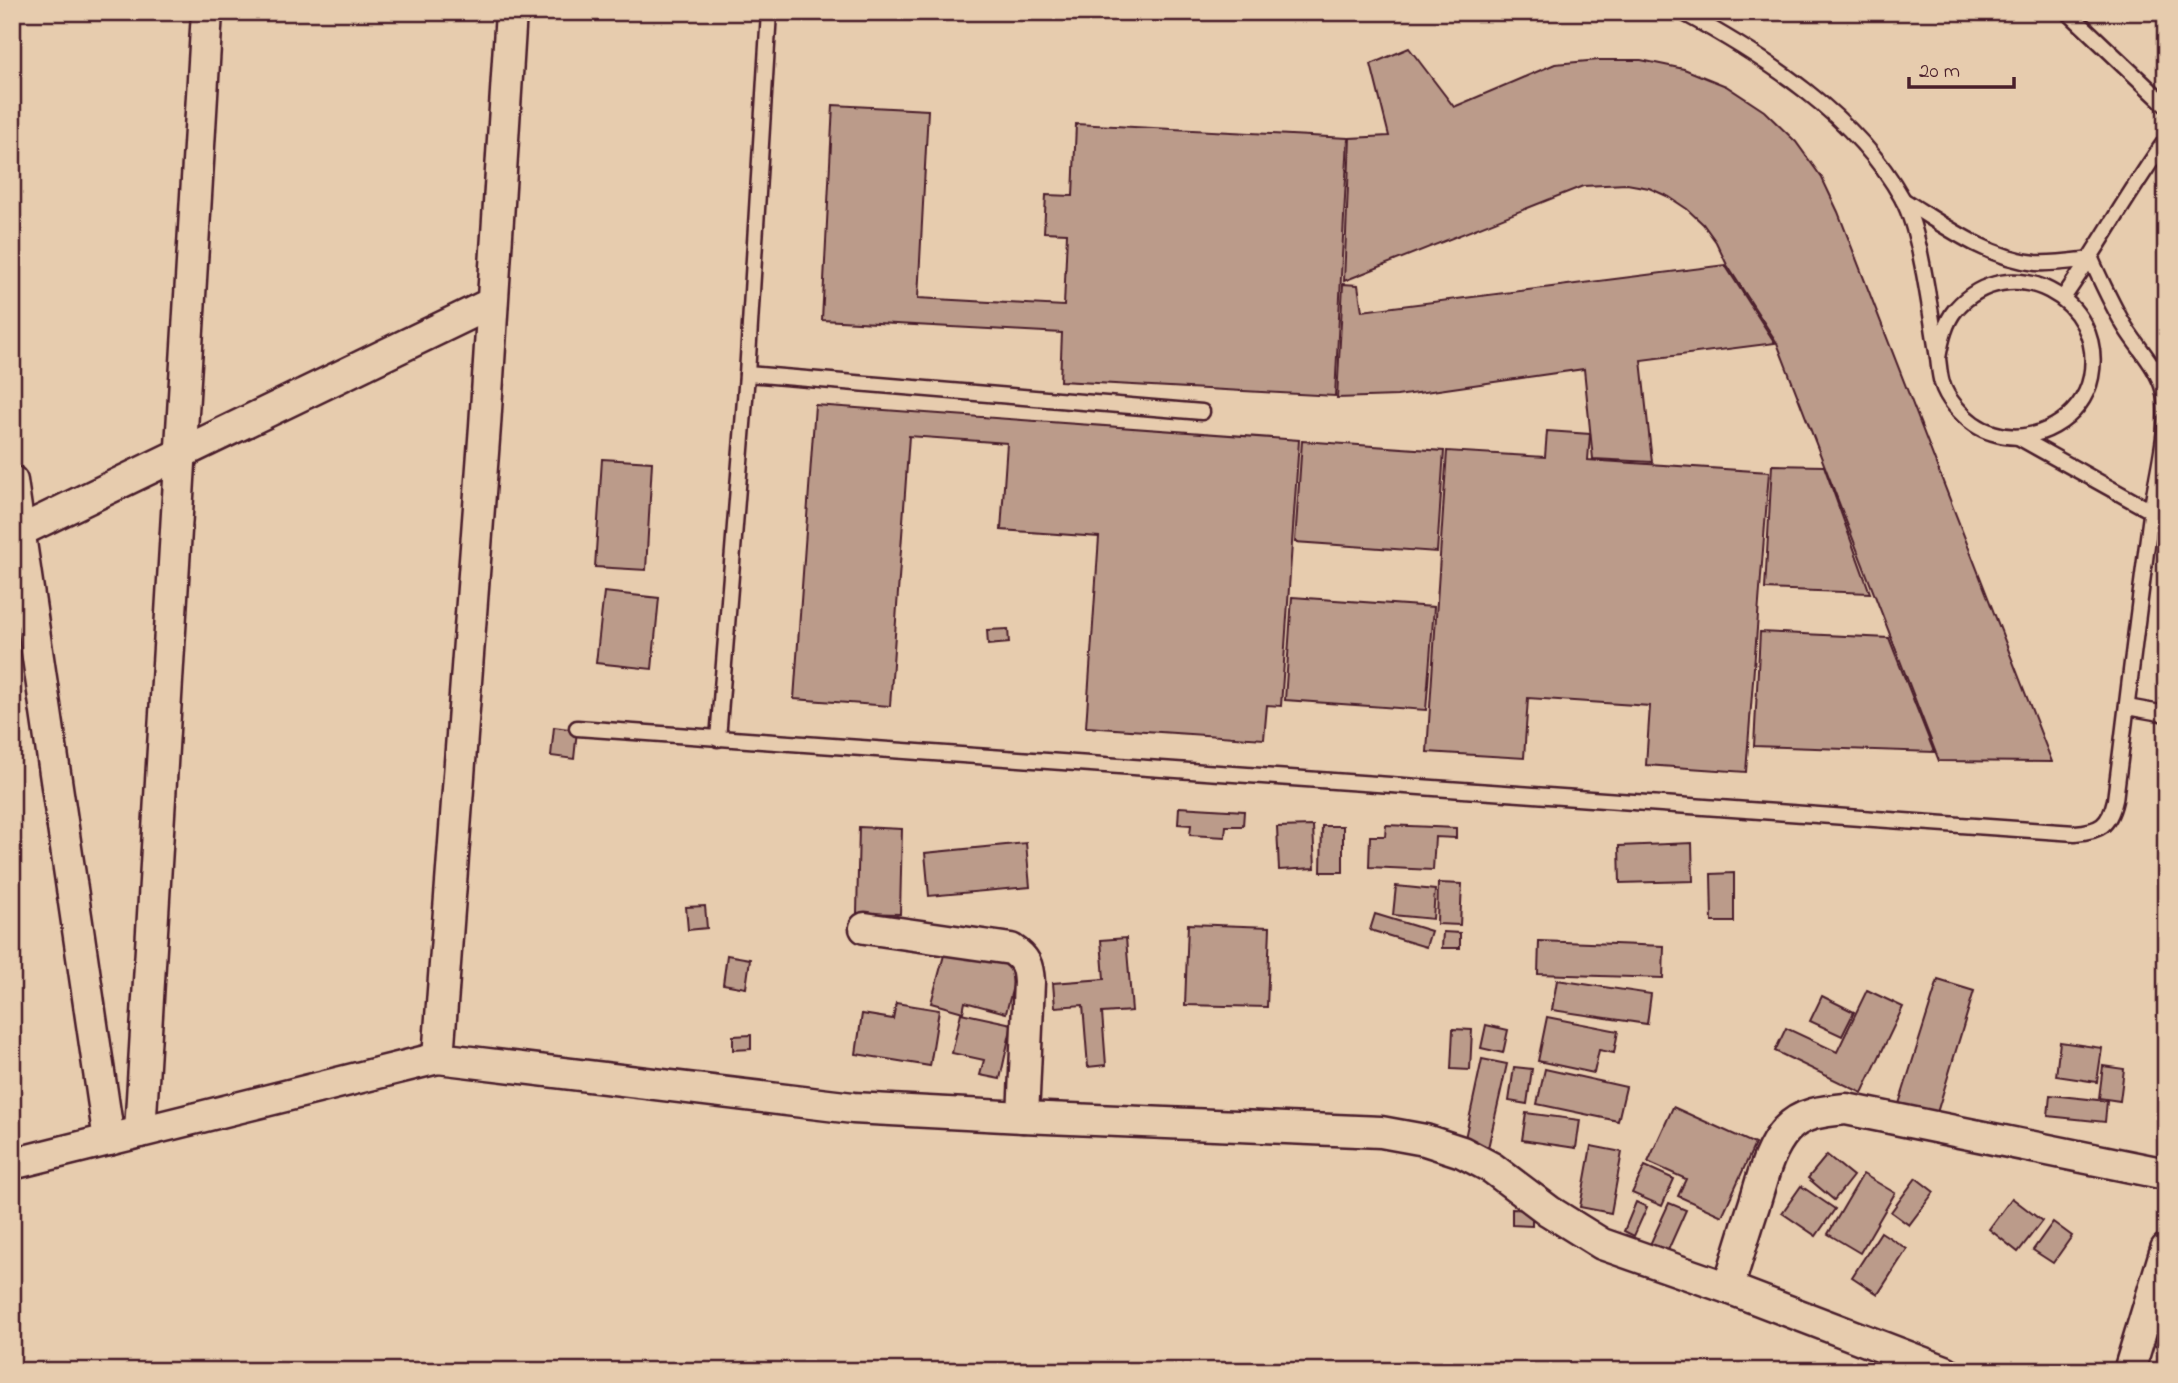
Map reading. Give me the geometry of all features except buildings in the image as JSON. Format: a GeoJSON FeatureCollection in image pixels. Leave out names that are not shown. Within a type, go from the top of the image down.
{"type":"FeatureCollection","features":[{"type":"Feature","properties":{"kind":"street"},"geometry":{"type":"LineString","coordinates":[[140,1132],[207,12]]}},
{"type":"Feature","properties":{"kind":"street"},"geometry":{"type":"LineString","coordinates":[[438,1058],[511,12]]}},
{"type":"Feature","properties":{"kind":"street"},"geometry":{"type":"LineString","coordinates":[[16,533],[492,303]]}},
{"type":"Feature","properties":{"kind":"street"},"geometry":{"type":"LineString","coordinates":[[12,481],[16,533],[109,1140]]}},
{"type":"Feature","properties":{"kind":"street"},"geometry":{"type":"LineString","coordinates":[[865,928],[1011,950],[1023,956],[1028,967],[1029,982],[1023,1117]]}},
{"type":"Feature","properties":{"kind":"street"},"geometry":{"type":"LineString","coordinates":[[12,1164],[438,1058],[853,1108],[1381,1132],[1426,1140],[1462,1152],[1492,1168],[1549,1210],[1602,1244],[1728,1288],[1945,1371]]}},
{"type":"Feature","properties":{"kind":"street"},"geometry":{"type":"LineString","coordinates":[[1728,1288],[1776,1143],[1787,1129],[1804,1117],[1824,1111],[1846,1110],[2166,1174]]}},
{"type":"Feature","properties":{"kind":"street"},"geometry":{"type":"LineString","coordinates":[[2129,1371],[2166,1249]]}},
{"type":"Feature","properties":{"kind":"lane"},"geometry":{"type":"LineString","coordinates":[[718,739],[747,373],[769,12]]}},
{"type":"Feature","properties":{"kind":"lane"},"geometry":{"type":"LineString","coordinates":[[1682,12],[1732,40],[1782,74],[1830,113],[1885,172],[1903,200],[1922,261],[1942,383],[1954,405],[1971,422],[1994,434],[2018,437],[2042,432],[2064,420],[2081,401],[2091,379],[2093,354],[2087,329],[2074,308],[2063,298],[2053,291],[2028,282],[2001,282],[1976,292],[1955,310],[1943,333],[1938,358]]}},
{"type":"Feature","properties":{"kind":"lane"},"geometry":{"type":"LineString","coordinates":[[2068,12],[2166,105]]}},
{"type":"Feature","properties":{"kind":"lane"},"geometry":{"type":"LineString","coordinates":[[2063,298],[2091,259],[2138,178],[2166,140]]}},
{"type":"Feature","properties":{"kind":"lane"},"geometry":{"type":"LineString","coordinates":[[1903,200],[1974,243],[2017,260],[2039,263],[2091,259]]}},
{"type":"Feature","properties":{"kind":"lane"},"geometry":{"type":"LineString","coordinates":[[576,728],[2075,834],[2088,832],[2107,822],[2112,812],[2165,402],[2163,387],[2154,368],[2126,329],[2091,259]]}},
{"type":"Feature","properties":{"kind":"lane"},"geometry":{"type":"LineString","coordinates":[[747,373],[1202,412]]}},
{"type":"Feature","properties":{"kind":"lane"},"geometry":{"type":"LineString","coordinates":[[2018,437],[2166,517]]}},
{"type":"Feature","properties":{"kind":"lane"},"geometry":{"type":"LineString","coordinates":[[2127,707],[2166,714]]}}]}
